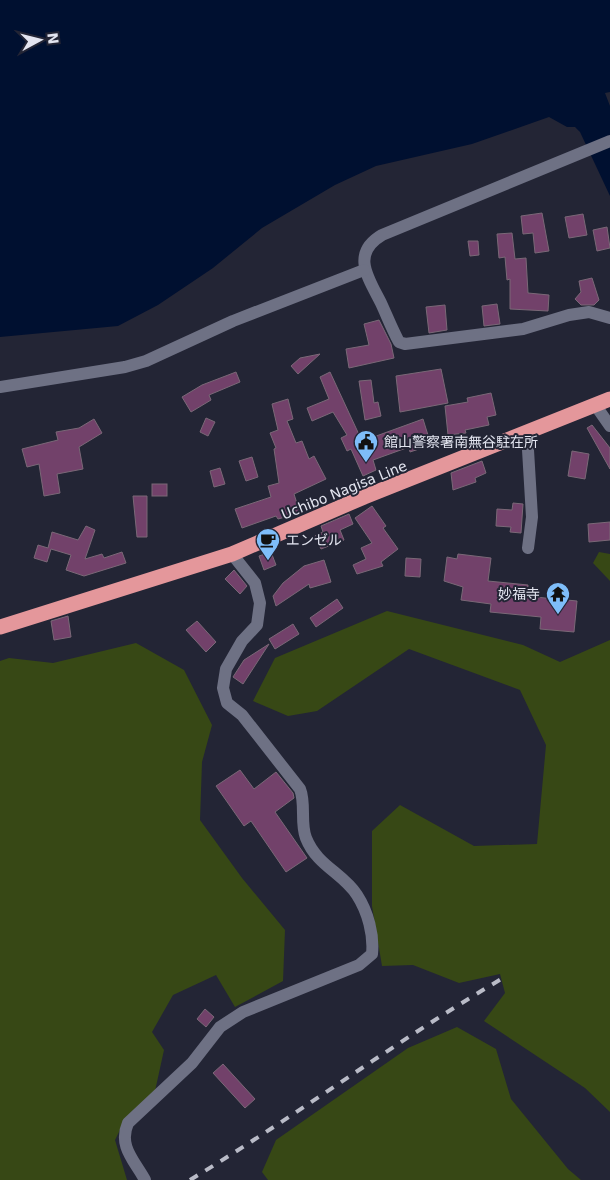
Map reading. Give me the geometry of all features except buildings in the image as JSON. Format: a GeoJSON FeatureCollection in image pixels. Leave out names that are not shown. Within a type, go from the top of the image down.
{"type":"FeatureCollection","features":[{"type":"Feature","properties":{"kind":"highway","name":"Uchibo Nagisa Line"},"geometry":{"type":"LineString","coordinates":[[0,627],[232,554],[364,497],[610,399]]}},
{"type":"Feature","properties":{"kind":"street"},"geometry":{"type":"LineString","coordinates":[[610,141],[382,235],[372,241],[365,255],[364,270],[399,342],[405,344],[523,329],[569,315],[589,312],[610,318]]}},
{"type":"Feature","properties":{"kind":"street"},"geometry":{"type":"LineString","coordinates":[[0,386],[125,366],[146,360],[364,270]]}},
{"type":"Feature","properties":{"kind":"street"},"geometry":{"type":"LineString","coordinates":[[596,406],[610,426]]}},
{"type":"Feature","properties":{"kind":"street"},"geometry":{"type":"LineString","coordinates":[[527,433],[532,517],[528,548]]}},
{"type":"Feature","properties":{"kind":"street"},"geometry":{"type":"LineString","coordinates":[[145,1180],[124,1143],[124,1134],[128,1123],[192,1063],[220,1026],[243,1012],[358,965],[372,954],[374,939],[357,894],[319,860],[306,837],[300,789],[242,716],[228,703],[223,688],[226,669],[242,641],[257,625],[260,603],[255,583],[232,554]]}},
{"type":"Feature","properties":{"kind":"green space"},"geometry":{"type":"Polygon","coordinates":[[[599,552],[610,554],[610,581],[593,563],[599,552]]]}},
{"type":"Feature","properties":{"kind":"green space"},"geometry":{"type":"Polygon","coordinates":[[[387,611],[523,645],[560,662],[610,640],[610,1112],[585,1088],[484,1021],[505,993],[500,974],[459,983],[413,965],[382,966],[372,906],[372,831],[400,805],[474,846],[537,844],[546,745],[520,690],[409,649],[317,711],[288,716],[253,701],[275,658],[387,611]]]}},
{"type":"Feature","properties":{"kind":"green space"},"geometry":{"type":"Polygon","coordinates":[[[136,643],[184,670],[212,725],[202,762],[200,820],[242,878],[285,930],[283,981],[235,1007],[216,975],[173,995],[152,1032],[164,1050],[155,1091],[126,1118],[115,1140],[127,1180],[0,1180],[0,661],[9,658],[53,663],[136,643]]]}},
{"type":"Feature","properties":{"kind":"green space"},"geometry":{"type":"Polygon","coordinates":[[[457,1027],[496,1049],[511,1099],[568,1169],[581,1180],[268,1180],[262,1172],[276,1140],[408,1048],[457,1027]]]}},
{"type":"Feature","properties":{"kind":"water"},"geometry":{"type":"Polygon","coordinates":[[[0,0],[610,0],[610,92],[605,93],[610,106],[610,196],[580,132],[575,127],[567,127],[549,117],[472,144],[376,166],[335,185],[262,228],[213,268],[158,305],[118,326],[0,337],[0,0]]]}},
{"type":"Feature","properties":{"kind":"railway"},"geometry":{"type":"LineString","coordinates":[[190,1180],[424,1027],[503,978]]}},
{"type":"Feature","properties":{"kind":"place","name":"館山警察署南無谷駐在所"},"geometry":{"type":"Point","coordinates":[366,463]}},
{"type":"Feature","properties":{"kind":"place","name":"エンゼル"},"geometry":{"type":"Point","coordinates":[268,561]}},
{"type":"Feature","properties":{"kind":"place","name":"妙福寺"},"geometry":{"type":"Point","coordinates":[558,615]}}]}
